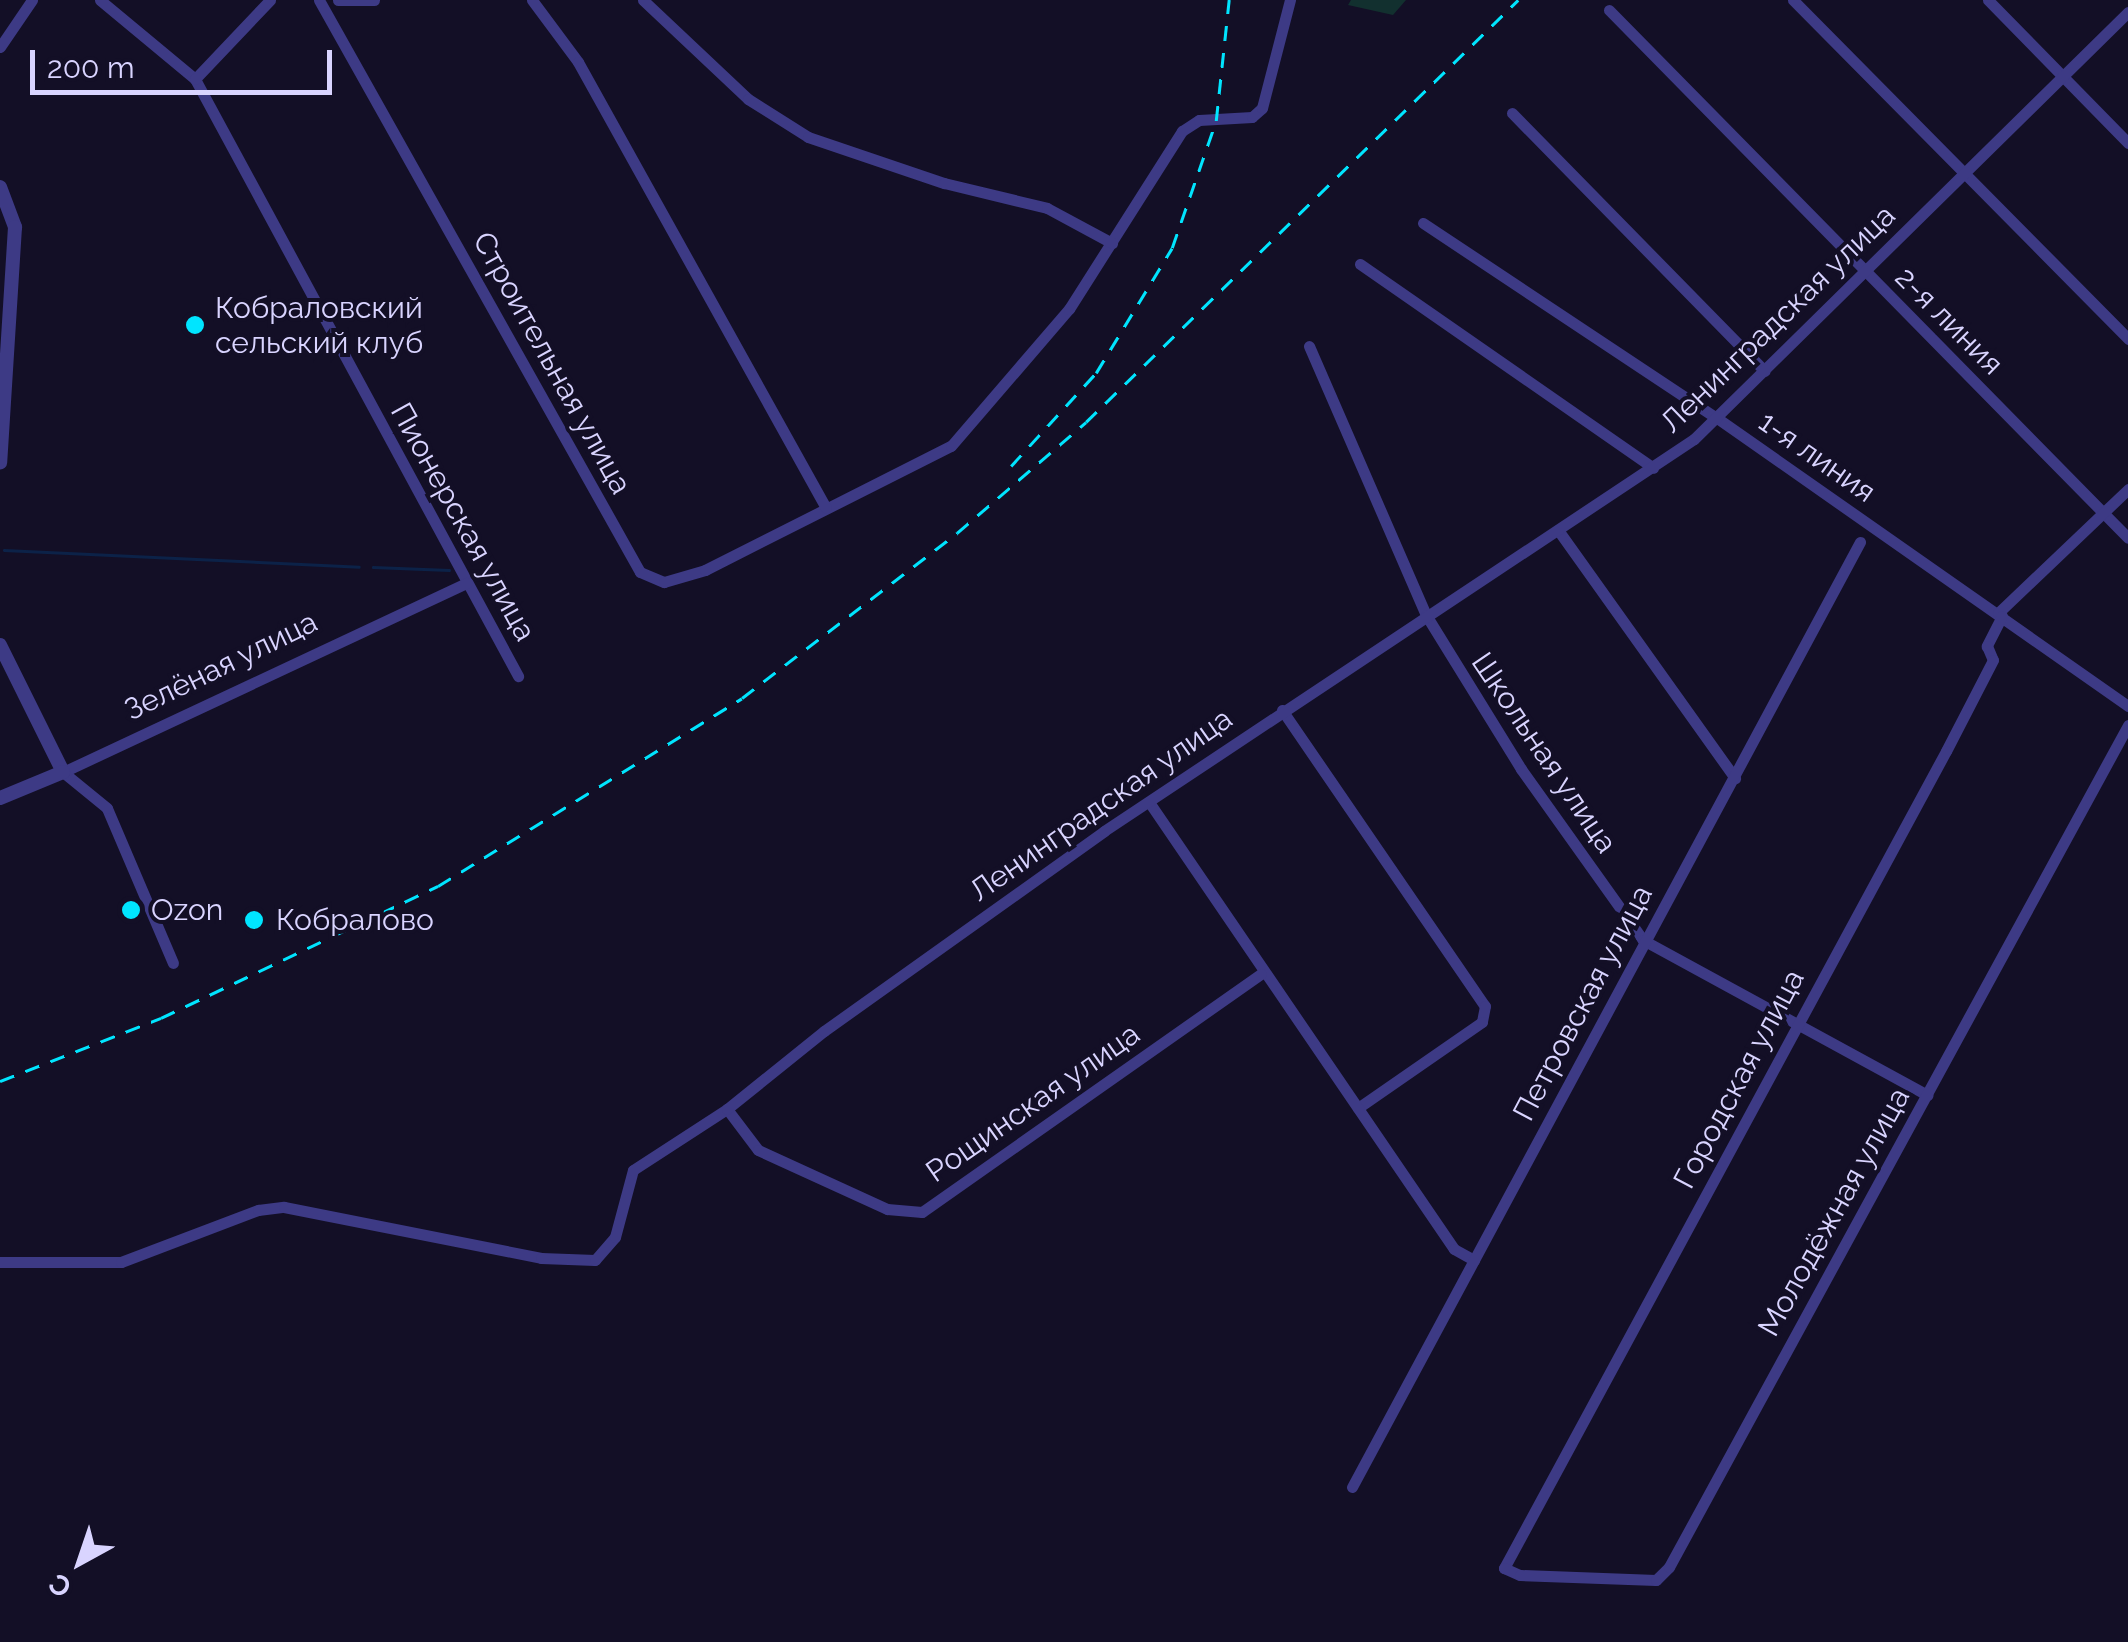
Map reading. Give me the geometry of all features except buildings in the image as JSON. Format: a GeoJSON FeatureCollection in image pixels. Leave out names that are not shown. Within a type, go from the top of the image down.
{"type":"FeatureCollection","features":[{"type":"Feature","properties":{"kind":"street"},"geometry":{"type":"LineString","coordinates":[[0,47],[32,0]]}},
{"type":"Feature","properties":{"kind":"street","name":"Пионерская улица"},"geometry":{"type":"LineString","coordinates":[[100,0],[195,79],[518,676]]}},
{"type":"Feature","properties":{"kind":"street"},"geometry":{"type":"LineString","coordinates":[[195,79],[270,0]]}},
{"type":"Feature","properties":{"kind":"street","name":"Строительная улица"},"geometry":{"type":"LineString","coordinates":[[319,0],[640,572],[664,582],[682,579],[826,508]]}},
{"type":"Feature","properties":{"kind":"street"},"geometry":{"type":"LineString","coordinates":[[338,0],[374,0]]}},
{"type":"Feature","properties":{"kind":"street"},"geometry":{"type":"LineString","coordinates":[[532,0],[578,62],[826,508],[950,446],[1037,351],[1188,124],[1236,121],[1262,108],[1290,0]]}},
{"type":"Feature","properties":{"kind":"street"},"geometry":{"type":"LineString","coordinates":[[643,0],[748,98],[808,137],[944,183],[1048,208],[1112,243]]}},
{"type":"Feature","properties":{"kind":"street"},"geometry":{"type":"LineString","coordinates":[[1793,0],[2128,339]]}},
{"type":"Feature","properties":{"kind":"street"},"geometry":{"type":"LineString","coordinates":[[1988,0],[2128,143]]}},
{"type":"Feature","properties":{"kind":"street","name":"2-я линия"},"geometry":{"type":"LineString","coordinates":[[1609,10],[2128,538]]}},
{"type":"Feature","properties":{"kind":"street","name":"Ленинградская улица"},"geometry":{"type":"LineString","coordinates":[[0,1262],[111,1264],[258,1210],[284,1206],[541,1258],[596,1260],[615,1237],[633,1170],[727,1109],[824,1030],[1149,802],[1282,710],[1652,468],[1717,418],[2128,12]]}},
{"type":"Feature","properties":{"kind":"street"},"geometry":{"type":"LineString","coordinates":[[1512,112],[1765,371]]}},
{"type":"Feature","properties":{"kind":"street"},"geometry":{"type":"LineString","coordinates":[[0,187],[14,226],[0,464]]}},
{"type":"Feature","properties":{"kind":"street","name":"1-я линия"},"geometry":{"type":"LineString","coordinates":[[1423,223],[1717,418],[2128,706]]}},
{"type":"Feature","properties":{"kind":"street"},"geometry":{"type":"LineString","coordinates":[[1360,264],[1652,468]]}},
{"type":"Feature","properties":{"kind":"street","name":"Школьная улица"},"geometry":{"type":"LineString","coordinates":[[1309,346],[1426,615],[1521,768],[1644,940],[1927,1095]]}},
{"type":"Feature","properties":{"kind":"street"},"geometry":{"type":"LineString","coordinates":[[2000,615],[2128,489]]}},
{"type":"Feature","properties":{"kind":"street"},"geometry":{"type":"LineString","coordinates":[[1558,530],[1735,778]]}},
{"type":"Feature","properties":{"kind":"street","name":"Петровская улица"},"geometry":{"type":"LineString","coordinates":[[1352,1487],[1860,542]]}},
{"type":"Feature","properties":{"kind":"street","name":"Зелёная улица"},"geometry":{"type":"LineString","coordinates":[[0,798],[467,583]]}},
{"type":"Feature","properties":{"kind":"street","name":"Городская улица"},"geometry":{"type":"LineString","coordinates":[[1502,1562],[1993,660],[1987,646],[2000,615]]}},
{"type":"Feature","properties":{"kind":"street"},"geometry":{"type":"LineString","coordinates":[[0,645],[63,772],[107,808],[174,964]]}},
{"type":"Feature","properties":{"kind":"street"},"geometry":{"type":"LineString","coordinates":[[1282,710],[1485,1010],[1358,1108]]}},
{"type":"Feature","properties":{"kind":"street","name":"Молодёжная улица"},"geometry":{"type":"LineString","coordinates":[[1502,1562],[1520,1575],[1656,1580],[1669,1568],[2128,724]]}},
{"type":"Feature","properties":{"kind":"street"},"geometry":{"type":"LineString","coordinates":[[1149,802],[1261,974],[1454,1249],[1474,1260]]}},
{"type":"Feature","properties":{"kind":"street","name":"Рощинская улица"},"geometry":{"type":"LineString","coordinates":[[727,1109],[758,1150],[888,1209],[922,1212],[1261,974]]}},
{"type":"Feature","properties":{"kind":"green space"},"geometry":{"type":"Polygon","coordinates":[[[1351,0],[1406,0],[1393,15],[1348,5],[1351,0]]]}},
{"type":"Feature","properties":{"kind":"waterway"},"geometry":{"type":"LineString","coordinates":[[4,550],[359,567]]}},
{"type":"Feature","properties":{"kind":"waterway"},"geometry":{"type":"LineString","coordinates":[[373,567],[449,570]]}},
{"type":"Feature","properties":{"kind":"railway"},"geometry":{"type":"LineString","coordinates":[[1011,466],[1096,373],[1172,248],[1216,121],[1229,0]]}},
{"type":"Feature","properties":{"kind":"railway"},"geometry":{"type":"LineString","coordinates":[[0,1081],[161,1018],[438,886],[742,698],[957,533],[1086,422],[1518,0]]}},
{"type":"Feature","properties":{"kind":"place","name":"Кобраловский сельский клуб"},"geometry":{"type":"Point","coordinates":[195,325]}},
{"type":"Feature","properties":{"kind":"place","name":"Ozon"},"geometry":{"type":"Point","coordinates":[131,910]}},
{"type":"Feature","properties":{"kind":"place","name":"Кобралово"},"geometry":{"type":"Point","coordinates":[254,920]}}]}
